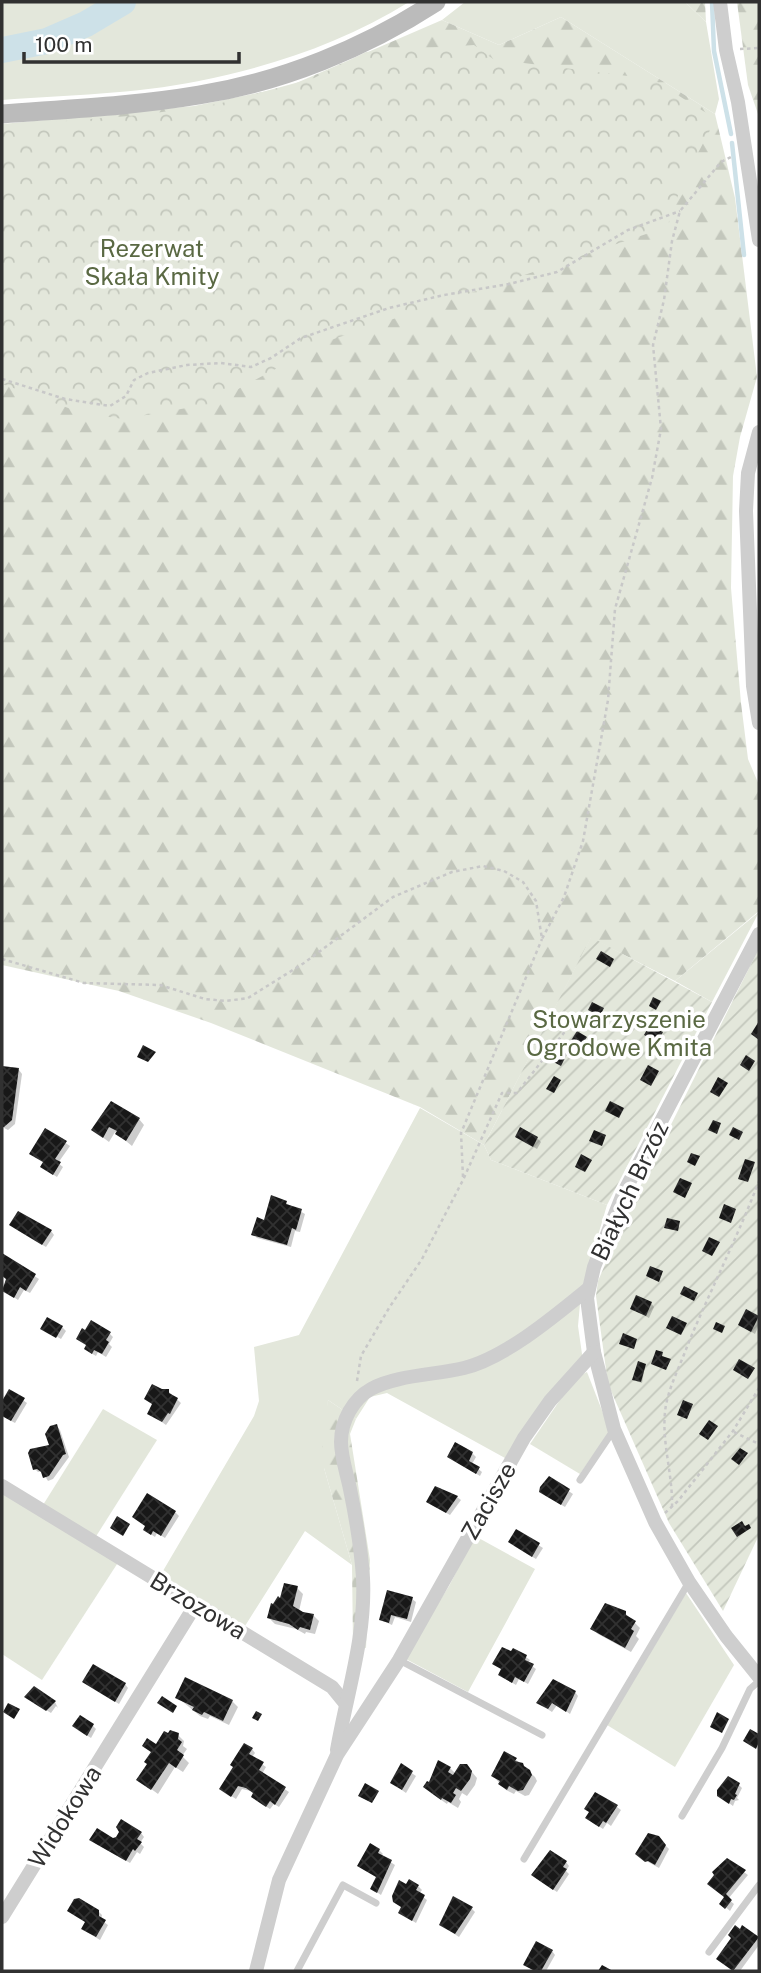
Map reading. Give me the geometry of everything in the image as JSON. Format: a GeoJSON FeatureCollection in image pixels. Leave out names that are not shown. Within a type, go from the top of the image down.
{"type":"FeatureCollection","features":[{"type":"Feature","properties":{"kind":"main road"},"geometry":{"type":"LineString","coordinates":[[2,114],[169,99],[248,84],[361,44],[436,2]]}},
{"type":"Feature","properties":{"kind":"street"},"geometry":{"type":"LineString","coordinates":[[720,2],[759,240]]}},
{"type":"Feature","properties":{"kind":"street"},"geometry":{"type":"LineString","coordinates":[[759,432],[748,472],[746,511],[753,686],[759,723]]}},
{"type":"Feature","properties":{"kind":"street","name":"Białych Brzóz"},"geometry":{"type":"LineString","coordinates":[[759,934],[623,1194],[594,1267],[587,1298],[594,1353],[614,1429],[655,1522],[689,1582],[759,1679]]}},
{"type":"Feature","properties":{"kind":"street"},"geometry":{"type":"LineString","coordinates":[[337,1755],[345,1703],[360,1642],[363,1607],[359,1533],[341,1440],[346,1419],[355,1402],[368,1391],[385,1383],[467,1368],[492,1357],[555,1316],[588,1289]]}},
{"type":"Feature","properties":{"kind":"street","name":"Zacisze"},"geometry":{"type":"LineString","coordinates":[[256,1971],[279,1880],[337,1755],[399,1660],[524,1438],[551,1401],[594,1353]]}},
{"type":"Feature","properties":{"kind":"street","name":"Brzozowa"},"geometry":{"type":"LineString","coordinates":[[2,1486],[332,1687],[345,1703]]}},
{"type":"Feature","properties":{"kind":"street","name":"Widokowa"},"geometry":{"type":"LineString","coordinates":[[2,1917],[196,1604]]}},
{"type":"Feature","properties":{"kind":"lane"},"geometry":{"type":"LineString","coordinates":[[580,1480],[614,1429]]}},
{"type":"Feature","properties":{"kind":"lane"},"geometry":{"type":"LineString","coordinates":[[524,1858],[689,1582]]}},
{"type":"Feature","properties":{"kind":"lane"},"geometry":{"type":"LineString","coordinates":[[399,1660],[542,1735]]}},
{"type":"Feature","properties":{"kind":"lane"},"geometry":{"type":"LineString","coordinates":[[682,1816],[722,1748],[750,1689],[759,1679]]}},
{"type":"Feature","properties":{"kind":"lane"},"geometry":{"type":"LineString","coordinates":[[297,1971],[343,1885],[376,1903]]}},
{"type":"Feature","properties":{"kind":"lane"},"geometry":{"type":"LineString","coordinates":[[709,1952],[759,1885]]}},
{"type":"Feature","properties":{"kind":"path"},"geometry":{"type":"LineString","coordinates":[[726,50],[759,48]]}},
{"type":"Feature","properties":{"kind":"path"},"geometry":{"type":"LineString","coordinates":[[463,1180],[461,1133],[542,939],[564,897],[583,841],[608,700],[615,609],[652,478],[661,429],[653,345],[680,211],[721,162],[746,150]]}},
{"type":"Feature","properties":{"kind":"path"},"geometry":{"type":"LineString","coordinates":[[2,379],[65,399],[110,406],[126,396],[135,380],[148,373],[187,365],[221,363],[251,368],[301,338],[388,307],[557,272],[628,230],[680,211]]}},
{"type":"Feature","properties":{"kind":"path"},"geometry":{"type":"LineString","coordinates":[[2,959],[84,982],[160,985],[205,999],[226,1002],[248,998],[304,962],[393,897],[452,872],[483,866],[504,871],[523,882],[536,901],[542,939]]}},
{"type":"Feature","properties":{"kind":"path"},"geometry":{"type":"LineString","coordinates":[[355,1402],[361,1356],[422,1259],[463,1180],[502,1093],[517,1093],[570,1025]]}},
{"type":"Feature","properties":{"kind":"path"},"geometry":{"type":"LineString","coordinates":[[672,1507],[673,1483],[664,1422],[666,1403],[705,1304],[759,1181]]}},
{"type":"Feature","properties":{"kind":"path"},"geometry":{"type":"LineString","coordinates":[[665,1513],[733,1431],[759,1388]]}},
{"type":"Feature","properties":{"kind":"path"},"geometry":{"type":"LineString","coordinates":[[733,1431],[759,1444]]}},
{"type":"Feature","properties":{"kind":"green space"},"geometry":{"type":"Polygon","coordinates":[[[2,2],[409,2],[334,41],[227,75],[150,89],[2,100],[2,2]]]}},
{"type":"Feature","properties":{"kind":"green space"},"geometry":{"type":"Polygon","coordinates":[[[465,2],[685,2],[706,22],[719,99],[715,114],[561,17],[499,45],[442,20],[465,2]]]}},
{"type":"Feature","properties":{"kind":"green space"},"geometry":{"type":"Polygon","coordinates":[[[685,2],[705,2],[706,22],[685,2]]]}},
{"type":"Feature","properties":{"kind":"green space"},"geometry":{"type":"Polygon","coordinates":[[[737,2],[759,2],[759,117],[748,85],[737,2]]]}},
{"type":"Feature","properties":{"kind":"green space"},"geometry":{"type":"Polygon","coordinates":[[[561,17],[715,114],[735,198],[757,377],[740,437],[733,476],[731,588],[748,759],[759,785],[759,911],[675,981],[591,938],[484,1145],[420,1107],[211,1023],[119,991],[2,965],[2,124],[194,106],[287,87],[442,20],[499,45],[561,17]]]}},
{"type":"Feature","properties":{"kind":"green space","name":"Rezerwat Skała Kmity"},"geometry":{"type":"Polygon","coordinates":[[[474,45],[493,59],[652,79],[716,119],[683,181],[667,227],[328,341],[210,404],[123,419],[82,413],[2,384],[2,126],[141,115],[218,104],[314,78],[366,52],[474,45]]]}},
{"type":"Feature","properties":{"kind":"green space"},"geometry":{"type":"Polygon","coordinates":[[[759,912],[712,1002],[675,981],[759,912]]]}},
{"type":"Feature","properties":{"kind":"green space","name":"Stowarzyszenie Ogrodowe Kmita"},"geometry":{"type":"Polygon","coordinates":[[[591,937],[712,1002],[607,1205],[491,1160],[484,1145],[591,937]]]}},
{"type":"Feature","properties":{"kind":"green space","name":"Stowarzyszenie Ogrodowe Kmita"},"geometry":{"type":"Polygon","coordinates":[[[759,948],[759,1535],[723,1611],[669,1523],[608,1384],[596,1296],[598,1281],[627,1213],[759,948]]]}},
{"type":"Feature","properties":{"kind":"green space"},"geometry":{"type":"Polygon","coordinates":[[[420,1108],[484,1145],[491,1160],[607,1205],[581,1293],[578,1326],[583,1361],[505,1458],[387,1393],[370,1397],[356,1419],[328,1400],[324,1468],[352,1565],[305,1531],[245,1626],[160,1576],[254,1416],[259,1401],[254,1347],[299,1335],[420,1108]]]}},
{"type":"Feature","properties":{"kind":"green space"},"geometry":{"type":"Polygon","coordinates":[[[587,1372],[610,1431],[580,1474],[530,1444],[575,1378],[587,1372]]]}},
{"type":"Feature","properties":{"kind":"green space"},"geometry":{"type":"Polygon","coordinates":[[[328,1400],[356,1419],[350,1434],[370,1560],[366,1648],[353,1645],[352,1565],[324,1468],[322,1437],[328,1400]]]}},
{"type":"Feature","properties":{"kind":"green space"},"geometry":{"type":"Polygon","coordinates":[[[103,1409],[157,1440],[95,1538],[43,1505],[103,1409]]]}},
{"type":"Feature","properties":{"kind":"green space"},"geometry":{"type":"Polygon","coordinates":[[[2,1491],[119,1561],[42,1680],[2,1654],[2,1491]]]}},
{"type":"Feature","properties":{"kind":"green space"},"geometry":{"type":"Polygon","coordinates":[[[475,1536],[535,1569],[468,1692],[404,1658],[449,1586],[475,1536]]]}},
{"type":"Feature","properties":{"kind":"green space"},"geometry":{"type":"Polygon","coordinates":[[[686,1593],[734,1665],[675,1767],[607,1725],[686,1593]]]}},
{"type":"Feature","properties":{"kind":"building"},"geometry":{"type":"Polygon","coordinates":[[[601,951],[614,959],[610,967],[596,959],[601,951]]]}},
{"type":"Feature","properties":{"kind":"building"},"geometry":{"type":"Polygon","coordinates":[[[653,997],[661,1001],[656,1010],[649,1006],[653,997]]]}},
{"type":"Feature","properties":{"kind":"building"},"geometry":{"type":"Polygon","coordinates":[[[592,1002],[604,1008],[600,1016],[588,1010],[592,1002]]]}},
{"type":"Feature","properties":{"kind":"building"},"geometry":{"type":"Polygon","coordinates":[[[759,1021],[759,1040],[751,1034],[759,1021]]]}},
{"type":"Feature","properties":{"kind":"building"},"geometry":{"type":"Polygon","coordinates":[[[649,1026],[663,1032],[658,1042],[644,1035],[649,1026]]]}},
{"type":"Feature","properties":{"kind":"building"},"geometry":{"type":"Polygon","coordinates":[[[577,1031],[587,1037],[580,1048],[570,1042],[577,1031]]]}},
{"type":"Feature","properties":{"kind":"building"},"geometry":{"type":"Polygon","coordinates":[[[143,1045],[156,1052],[148,1062],[137,1057],[143,1045]]]}},
{"type":"Feature","properties":{"kind":"building"},"geometry":{"type":"Polygon","coordinates":[[[554,1047],[567,1054],[561,1066],[548,1059],[554,1047]]]}},
{"type":"Feature","properties":{"kind":"building"},"geometry":{"type":"Polygon","coordinates":[[[746,1055],[755,1061],[749,1071],[740,1065],[746,1055]]]}},
{"type":"Feature","properties":{"kind":"building"},"geometry":{"type":"Polygon","coordinates":[[[648,1065],[659,1071],[651,1086],[640,1080],[648,1065]]]}},
{"type":"Feature","properties":{"kind":"building"},"geometry":{"type":"Polygon","coordinates":[[[2,1066],[19,1068],[12,1120],[4,1127],[2,1127],[2,1066]]]}},
{"type":"Feature","properties":{"kind":"building"},"geometry":{"type":"Polygon","coordinates":[[[554,1076],[561,1080],[554,1093],[546,1089],[554,1076]]]}},
{"type":"Feature","properties":{"kind":"building"},"geometry":{"type":"Polygon","coordinates":[[[718,1077],[728,1083],[719,1097],[710,1092],[718,1077]]]}},
{"type":"Feature","properties":{"kind":"building"},"geometry":{"type":"Polygon","coordinates":[[[111,1101],[140,1118],[126,1141],[109,1127],[103,1138],[91,1130],[111,1101]]]}},
{"type":"Feature","properties":{"kind":"building"},"geometry":{"type":"Polygon","coordinates":[[[610,1101],[624,1108],[619,1118],[605,1111],[610,1101]]]}},
{"type":"Feature","properties":{"kind":"building"},"geometry":{"type":"Polygon","coordinates":[[[713,1120],[721,1123],[717,1134],[708,1130],[713,1120]]]}},
{"type":"Feature","properties":{"kind":"building"},"geometry":{"type":"Polygon","coordinates":[[[520,1127],[538,1137],[533,1147],[515,1137],[520,1127]]]}},
{"type":"Feature","properties":{"kind":"building"},"geometry":{"type":"Polygon","coordinates":[[[733,1127],[743,1132],[739,1140],[729,1135],[733,1127]]]}},
{"type":"Feature","properties":{"kind":"building"},"geometry":{"type":"Polygon","coordinates":[[[45,1128],[67,1141],[55,1159],[61,1162],[53,1175],[40,1167],[43,1162],[29,1154],[45,1128]]]}},
{"type":"Feature","properties":{"kind":"building"},"geometry":{"type":"Polygon","coordinates":[[[594,1130],[606,1135],[602,1146],[589,1141],[594,1130]]]}},
{"type":"Feature","properties":{"kind":"building"},"geometry":{"type":"Polygon","coordinates":[[[691,1153],[700,1156],[695,1166],[687,1162],[691,1153]]]}},
{"type":"Feature","properties":{"kind":"building"},"geometry":{"type":"Polygon","coordinates":[[[581,1154],[592,1160],[585,1172],[575,1167],[581,1154]]]}},
{"type":"Feature","properties":{"kind":"building"},"geometry":{"type":"Polygon","coordinates":[[[745,1159],[755,1162],[748,1182],[738,1179],[745,1159]]]}},
{"type":"Feature","properties":{"kind":"building"},"geometry":{"type":"Polygon","coordinates":[[[680,1178],[692,1183],[685,1198],[673,1192],[680,1178]]]}},
{"type":"Feature","properties":{"kind":"building"},"geometry":{"type":"Polygon","coordinates":[[[271,1195],[302,1209],[296,1230],[292,1228],[287,1245],[251,1235],[257,1217],[264,1220],[271,1195]]]}},
{"type":"Feature","properties":{"kind":"building"},"geometry":{"type":"Polygon","coordinates":[[[724,1204],[736,1209],[731,1223],[719,1218],[724,1204]]]}},
{"type":"Feature","properties":{"kind":"building"},"geometry":{"type":"Polygon","coordinates":[[[18,1211],[52,1230],[42,1245],[9,1225],[18,1211]]]}},
{"type":"Feature","properties":{"kind":"building"},"geometry":{"type":"Polygon","coordinates":[[[667,1218],[680,1221],[678,1231],[664,1228],[667,1218]]]}},
{"type":"Feature","properties":{"kind":"building"},"geometry":{"type":"Polygon","coordinates":[[[709,1237],[720,1242],[712,1256],[702,1251],[709,1237]]]}},
{"type":"Feature","properties":{"kind":"building"},"geometry":{"type":"Polygon","coordinates":[[[2,1253],[36,1274],[26,1291],[20,1287],[14,1298],[2,1291],[6,1279],[2,1276],[2,1253]]]}},
{"type":"Feature","properties":{"kind":"building"},"geometry":{"type":"Polygon","coordinates":[[[650,1266],[663,1271],[659,1282],[646,1276],[650,1266]]]}},
{"type":"Feature","properties":{"kind":"building"},"geometry":{"type":"Polygon","coordinates":[[[684,1286],[698,1293],[694,1301],[680,1294],[684,1286]]]}},
{"type":"Feature","properties":{"kind":"building"},"geometry":{"type":"Polygon","coordinates":[[[636,1295],[652,1302],[646,1316],[630,1309],[636,1295]]]}},
{"type":"Feature","properties":{"kind":"building"},"geometry":{"type":"Polygon","coordinates":[[[746,1309],[759,1316],[751,1332],[738,1325],[746,1309]]]}},
{"type":"Feature","properties":{"kind":"building"},"geometry":{"type":"Polygon","coordinates":[[[672,1316],[687,1323],[681,1335],[666,1328],[672,1316]]]}},
{"type":"Feature","properties":{"kind":"building"},"geometry":{"type":"Polygon","coordinates":[[[47,1317],[63,1326],[56,1338],[40,1329],[47,1317]]]}},
{"type":"Feature","properties":{"kind":"building"},"geometry":{"type":"Polygon","coordinates":[[[91,1320],[111,1332],[102,1354],[94,1350],[92,1354],[84,1349],[86,1345],[76,1339],[82,1328],[85,1330],[91,1320]]]}},
{"type":"Feature","properties":{"kind":"building"},"geometry":{"type":"Polygon","coordinates":[[[716,1322],[725,1326],[722,1333],[713,1329],[716,1322]]]}},
{"type":"Feature","properties":{"kind":"building"},"geometry":{"type":"Polygon","coordinates":[[[623,1333],[637,1339],[634,1349],[619,1344],[623,1333]]]}},
{"type":"Feature","properties":{"kind":"building"},"geometry":{"type":"Polygon","coordinates":[[[656,1350],[671,1359],[666,1370],[651,1364],[656,1350]]]}},
{"type":"Feature","properties":{"kind":"building"},"geometry":{"type":"Polygon","coordinates":[[[739,1359],[755,1368],[748,1379],[733,1370],[739,1359]]]}},
{"type":"Feature","properties":{"kind":"building"},"geometry":{"type":"Polygon","coordinates":[[[638,1361],[646,1364],[641,1382],[632,1380],[638,1361]]]}},
{"type":"Feature","properties":{"kind":"building"},"geometry":{"type":"Polygon","coordinates":[[[152,1384],[169,1389],[169,1393],[178,1398],[170,1414],[168,1413],[162,1422],[147,1414],[152,1404],[144,1399],[152,1384]]]}},
{"type":"Feature","properties":{"kind":"building"},"geometry":{"type":"Polygon","coordinates":[[[9,1389],[25,1398],[11,1421],[2,1416],[2,1401],[9,1389]]]}},
{"type":"Feature","properties":{"kind":"building"},"geometry":{"type":"Polygon","coordinates":[[[683,1400],[693,1404],[687,1419],[677,1415],[683,1400]]]}},
{"type":"Feature","properties":{"kind":"building"},"geometry":{"type":"Polygon","coordinates":[[[709,1420],[718,1426],[708,1440],[699,1434],[709,1420]]]}},
{"type":"Feature","properties":{"kind":"building"},"geometry":{"type":"Polygon","coordinates":[[[57,1424],[66,1454],[49,1476],[43,1478],[41,1472],[33,1470],[28,1453],[30,1449],[49,1445],[45,1434],[50,1426],[57,1424]]]}},
{"type":"Feature","properties":{"kind":"building"},"geometry":{"type":"Polygon","coordinates":[[[455,1442],[473,1452],[469,1461],[480,1467],[476,1474],[447,1457],[455,1442]]]}},
{"type":"Feature","properties":{"kind":"building"},"geometry":{"type":"Polygon","coordinates":[[[740,1448],[748,1453],[739,1465],[731,1459],[740,1448]]]}},
{"type":"Feature","properties":{"kind":"building"},"geometry":{"type":"Polygon","coordinates":[[[549,1476],[570,1489],[561,1505],[539,1492],[549,1476]]]}},
{"type":"Feature","properties":{"kind":"building"},"geometry":{"type":"Polygon","coordinates":[[[435,1486],[458,1496],[446,1513],[426,1502],[435,1486]]]}},
{"type":"Feature","properties":{"kind":"building"},"geometry":{"type":"Polygon","coordinates":[[[147,1493],[176,1511],[161,1536],[153,1531],[151,1535],[143,1530],[145,1526],[132,1517],[147,1493]]]}},
{"type":"Feature","properties":{"kind":"building"},"geometry":{"type":"Polygon","coordinates":[[[117,1516],[130,1524],[123,1536],[110,1528],[117,1516]]]}},
{"type":"Feature","properties":{"kind":"building"},"geometry":{"type":"Polygon","coordinates":[[[742,1521],[745,1526],[749,1524],[751,1528],[737,1537],[731,1528],[742,1521]]]}},
{"type":"Feature","properties":{"kind":"building"},"geometry":{"type":"Polygon","coordinates":[[[516,1529],[540,1543],[532,1557],[508,1542],[516,1529]]]}},
{"type":"Feature","properties":{"kind":"building"},"geometry":{"type":"Polygon","coordinates":[[[284,1583],[298,1586],[293,1606],[314,1614],[310,1630],[300,1627],[298,1630],[289,1624],[267,1618],[271,1603],[273,1604],[278,1596],[280,1598],[284,1583]]]}},
{"type":"Feature","properties":{"kind":"building"},"geometry":{"type":"Polygon","coordinates":[[[387,1590],[413,1597],[407,1619],[391,1615],[389,1623],[379,1620],[387,1590]]]}},
{"type":"Feature","properties":{"kind":"building"},"geometry":{"type":"Polygon","coordinates":[[[605,1603],[626,1611],[626,1615],[636,1621],[625,1648],[590,1629],[605,1603]]]}},
{"type":"Feature","properties":{"kind":"building"},"geometry":{"type":"Polygon","coordinates":[[[502,1647],[511,1651],[513,1648],[527,1655],[525,1660],[534,1664],[524,1682],[515,1677],[512,1683],[498,1675],[501,1669],[492,1664],[502,1647]]]}},
{"type":"Feature","properties":{"kind":"building"},"geometry":{"type":"Polygon","coordinates":[[[93,1664],[126,1683],[115,1702],[82,1682],[93,1664]]]}},
{"type":"Feature","properties":{"kind":"building"},"geometry":{"type":"Polygon","coordinates":[[[185,1677],[233,1700],[223,1721],[204,1712],[202,1715],[192,1710],[194,1707],[175,1698],[185,1677]]]}},
{"type":"Feature","properties":{"kind":"building"},"geometry":{"type":"Polygon","coordinates":[[[553,1679],[576,1691],[566,1712],[552,1703],[548,1709],[536,1703],[553,1679]]]}},
{"type":"Feature","properties":{"kind":"building"},"geometry":{"type":"Polygon","coordinates":[[[34,1686],[56,1701],[46,1711],[24,1697],[34,1686]]]}},
{"type":"Feature","properties":{"kind":"building"},"geometry":{"type":"Polygon","coordinates":[[[162,1696],[177,1706],[173,1713],[157,1703],[162,1696]]]}},
{"type":"Feature","properties":{"kind":"building"},"geometry":{"type":"Polygon","coordinates":[[[8,1703],[20,1709],[14,1719],[3,1712],[8,1703]]]}},
{"type":"Feature","properties":{"kind":"building"},"geometry":{"type":"Polygon","coordinates":[[[256,1711],[262,1714],[258,1721],[252,1718],[256,1711]]]}},
{"type":"Feature","properties":{"kind":"building"},"geometry":{"type":"Polygon","coordinates":[[[717,1712],[729,1719],[722,1733],[710,1727],[717,1712]]]}},
{"type":"Feature","properties":{"kind":"building"},"geometry":{"type":"Polygon","coordinates":[[[80,1715],[94,1724],[87,1736],[72,1726],[80,1715]]]}},
{"type":"Feature","properties":{"kind":"building"},"geometry":{"type":"Polygon","coordinates":[[[750,1729],[759,1734],[756,1749],[743,1741],[750,1729]]]}},
{"type":"Feature","properties":{"kind":"building"},"geometry":{"type":"Polygon","coordinates":[[[170,1730],[179,1733],[178,1739],[182,1742],[177,1750],[184,1755],[176,1768],[169,1763],[151,1790],[136,1780],[147,1764],[144,1762],[151,1752],[142,1746],[147,1738],[156,1744],[164,1731],[168,1733],[170,1730]]]}},
{"type":"Feature","properties":{"kind":"building"},"geometry":{"type":"Polygon","coordinates":[[[244,1743],[253,1748],[249,1754],[264,1762],[259,1770],[286,1787],[275,1805],[270,1801],[266,1807],[251,1797],[253,1793],[246,1788],[238,1786],[231,1797],[219,1789],[244,1743]]]}},
{"type":"Feature","properties":{"kind":"building"},"geometry":{"type":"Polygon","coordinates":[[[504,1751],[530,1770],[532,1775],[523,1790],[518,1791],[509,1786],[507,1790],[498,1784],[500,1781],[491,1776],[504,1751]]]}},
{"type":"Feature","properties":{"kind":"building"},"geometry":{"type":"Polygon","coordinates":[[[438,1760],[451,1767],[448,1772],[453,1775],[460,1764],[467,1764],[472,1771],[470,1779],[461,1791],[456,1788],[453,1793],[456,1795],[451,1803],[442,1798],[441,1800],[423,1787],[429,1782],[438,1760]]]}},
{"type":"Feature","properties":{"kind":"building"},"geometry":{"type":"Polygon","coordinates":[[[401,1763],[413,1771],[402,1790],[390,1783],[401,1763]]]}},
{"type":"Feature","properties":{"kind":"building"},"geometry":{"type":"Polygon","coordinates":[[[728,1776],[740,1783],[735,1794],[737,1795],[729,1804],[717,1796],[717,1790],[728,1776]]]}},
{"type":"Feature","properties":{"kind":"building"},"geometry":{"type":"Polygon","coordinates":[[[365,1783],[379,1791],[372,1803],[358,1796],[365,1783]]]}},
{"type":"Feature","properties":{"kind":"building"},"geometry":{"type":"Polygon","coordinates":[[[595,1792],[618,1805],[606,1823],[603,1821],[599,1827],[585,1818],[589,1812],[584,1809],[595,1792]]]}},
{"type":"Feature","properties":{"kind":"building"},"geometry":{"type":"Polygon","coordinates":[[[121,1819],[142,1832],[137,1839],[142,1842],[135,1851],[133,1849],[126,1861],[89,1840],[97,1828],[113,1838],[116,1837],[119,1832],[116,1827],[121,1819]]]}},
{"type":"Feature","properties":{"kind":"building"},"geometry":{"type":"Polygon","coordinates":[[[648,1833],[659,1836],[666,1845],[655,1865],[645,1862],[635,1854],[648,1833]]]}},
{"type":"Feature","properties":{"kind":"building"},"geometry":{"type":"Polygon","coordinates":[[[370,1843],[380,1849],[378,1853],[392,1860],[377,1893],[370,1889],[376,1877],[357,1866],[370,1843]]]}},
{"type":"Feature","properties":{"kind":"building"},"geometry":{"type":"Polygon","coordinates":[[[550,1850],[567,1861],[563,1867],[567,1869],[553,1890],[531,1875],[550,1850]]]}},
{"type":"Feature","properties":{"kind":"building"},"geometry":{"type":"Polygon","coordinates":[[[727,1858],[746,1870],[726,1894],[732,1900],[725,1909],[719,1904],[724,1897],[707,1884],[714,1875],[712,1872],[727,1858]]]}},
{"type":"Feature","properties":{"kind":"building"},"geometry":{"type":"Polygon","coordinates":[[[409,1879],[419,1885],[416,1890],[425,1895],[412,1921],[398,1913],[401,1907],[393,1902],[392,1896],[399,1880],[406,1884],[409,1879]]]}},
{"type":"Feature","properties":{"kind":"building"},"geometry":{"type":"Polygon","coordinates":[[[453,1896],[473,1907],[455,1934],[439,1925],[453,1896]]]}},
{"type":"Feature","properties":{"kind":"building"},"geometry":{"type":"Polygon","coordinates":[[[79,1898],[99,1910],[99,1916],[106,1920],[96,1937],[81,1929],[85,1922],[67,1911],[74,1899],[79,1898]]]}},
{"type":"Feature","properties":{"kind":"building"},"geometry":{"type":"Polygon","coordinates":[[[735,1925],[740,1929],[742,1925],[759,1937],[733,1971],[716,1959],[731,1938],[728,1935],[735,1925]]]}},
{"type":"Feature","properties":{"kind":"building"},"geometry":{"type":"Polygon","coordinates":[[[536,1941],[553,1950],[541,1971],[523,1965],[536,1941]]]}},
{"type":"Feature","properties":{"kind":"building"},"geometry":{"type":"Polygon","coordinates":[[[602,1965],[613,1971],[598,1971],[602,1965]]]}},
{"type":"Feature","properties":{"kind":"waterway"},"geometry":{"type":"LineString","coordinates":[[2,50],[47,41],[86,24],[123,2]]}},
{"type":"Feature","properties":{"kind":"waterway"},"geometry":{"type":"LineString","coordinates":[[712,2],[714,51],[731,134]]}},
{"type":"Feature","properties":{"kind":"waterway"},"geometry":{"type":"LineString","coordinates":[[732,143],[744,255]]}}]}
